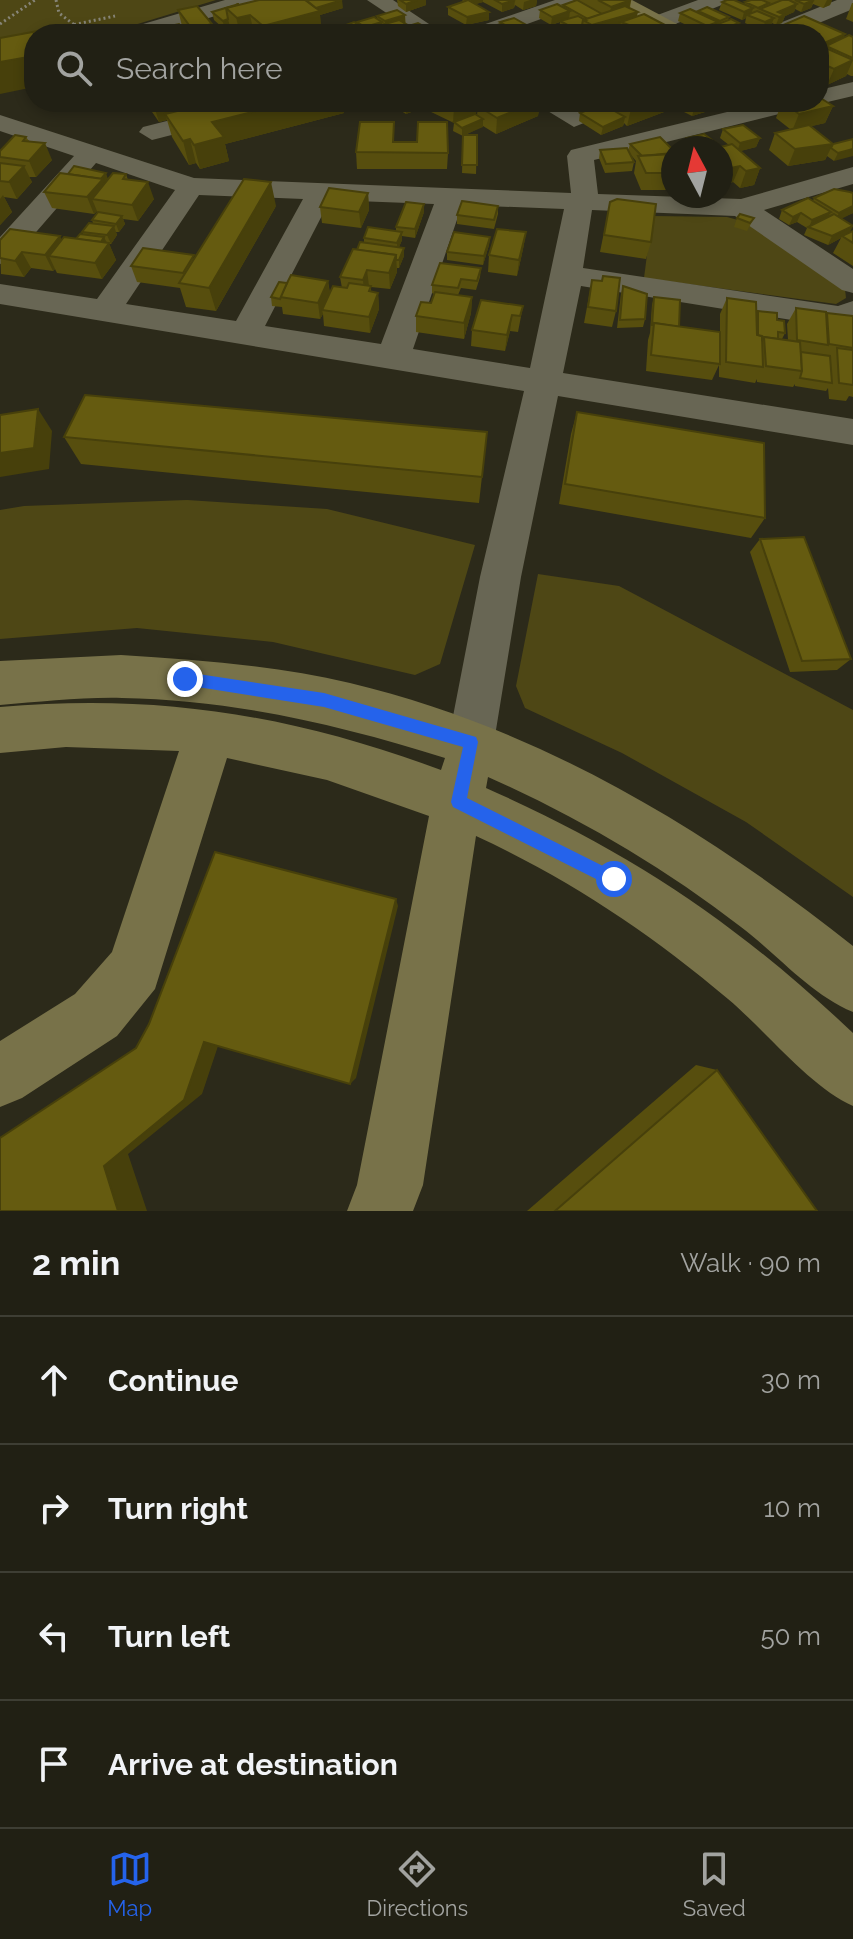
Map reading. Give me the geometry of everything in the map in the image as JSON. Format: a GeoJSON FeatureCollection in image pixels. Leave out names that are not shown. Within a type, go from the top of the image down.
{"type":"FeatureCollection","features":[{"type":"Feature","properties":{"kind":"street"},"geometry":{"type":"LineString","coordinates":[[167,24],[247,0]]}},
{"type":"Feature","properties":{"kind":"street"},"geometry":{"type":"LineString","coordinates":[[378,0],[417,24]]}},
{"type":"Feature","properties":{"kind":"street"},"geometry":{"type":"LineString","coordinates":[[507,24],[575,0]]}},
{"type":"Feature","properties":{"kind":"street"},"geometry":{"type":"LineString","coordinates":[[615,0],[664,24]]}},
{"type":"Feature","properties":{"kind":"street"},"geometry":{"type":"LineString","coordinates":[[660,22],[717,0]]}},
{"type":"Feature","properties":{"kind":"street"},"geometry":{"type":"LineString","coordinates":[[797,24],[853,1]]}},
{"type":"Feature","properties":{"kind":"street"},"geometry":{"type":"LineString","coordinates":[[203,13],[213,24]]}},
{"type":"Feature","properties":{"kind":"street"},"geometry":{"type":"LineString","coordinates":[[156,175],[161,163],[146,122],[209,112]]}},
{"type":"Feature","properties":{"kind":"street"},"geometry":{"type":"LineString","coordinates":[[562,112],[574,119],[590,112]]}},
{"type":"Feature","properties":{"kind":"street"},"geometry":{"type":"LineString","coordinates":[[380,1211],[390,1185],[442,872],[569,275],[580,201],[586,190],[580,156],[758,112]]}},
{"type":"Feature","properties":{"kind":"street"},"geometry":{"type":"LineString","coordinates":[[0,123],[88,155],[191,186],[742,208],[847,182]]}},
{"type":"Feature","properties":{"kind":"street"},"geometry":{"type":"LineString","coordinates":[[0,255],[88,155]]}},
{"type":"Feature","properties":{"kind":"street"},"geometry":{"type":"LineString","coordinates":[[105,311],[191,186]]}},
{"type":"Feature","properties":{"kind":"street"},"geometry":{"type":"LineString","coordinates":[[246,332],[321,191]]}},
{"type":"Feature","properties":{"kind":"street"},"geometry":{"type":"LineString","coordinates":[[394,355],[451,197]]}},
{"type":"Feature","properties":{"kind":"street"},"geometry":{"type":"LineString","coordinates":[[742,208],[853,283]]}},
{"type":"Feature","properties":{"kind":"street"},"geometry":{"type":"LineString","coordinates":[[569,275],[842,317],[853,311]]}},
{"type":"Feature","properties":{"kind":"street"},"geometry":{"type":"LineString","coordinates":[[0,294],[394,355],[853,432]]}},
{"type":"Feature","properties":{"kind":"street"},"geometry":{"type":"LineString","coordinates":[[0,683],[122,676],[248,686],[371,711],[471,742],[543,773],[639,824],[727,882],[853,983]]}},
{"type":"Feature","properties":{"kind":"street"},"geometry":{"type":"LineString","coordinates":[[0,730],[131,726],[210,732],[315,750],[393,775],[459,802],[586,863],[640,896],[758,986],[853,1075]]}},
{"type":"Feature","properties":{"kind":"street"},"geometry":{"type":"LineString","coordinates":[[0,1076],[96,1015],[135,969],[210,732]]}},
{"type":"Feature","properties":{"kind":"path"},"geometry":{"type":"LineString","coordinates":[[0,24],[35,0]]}},
{"type":"Feature","properties":{"kind":"path"},"geometry":{"type":"LineString","coordinates":[[56,0],[59,13],[71,24]]}},
{"type":"Feature","properties":{"kind":"shaded area"},"geometry":{"type":"Polygon","coordinates":[[[0,0],[216,0],[138,24],[24,24],[24,43],[0,65],[0,0]]]}},
{"type":"Feature","properties":{"kind":"shaded area"},"geometry":{"type":"Polygon","coordinates":[[[652,216],[727,217],[749,223],[845,289],[846,298],[836,304],[644,278],[652,216]]]}},
{"type":"Feature","properties":{"kind":"shaded area"},"geometry":{"type":"Polygon","coordinates":[[[187,500],[327,509],[475,545],[440,664],[415,675],[273,642],[137,628],[0,639],[0,510],[24,506],[187,500]]]}},
{"type":"Feature","properties":{"kind":"shaded area"},"geometry":{"type":"Polygon","coordinates":[[[538,574],[619,586],[853,710],[853,897],[746,822],[622,753],[525,708],[516,686],[538,574]]]}},
{"type":"Feature","properties":{"kind":"building"},"geometry":{"type":"Polygon","coordinates":[[[259,0],[305,0],[320,11],[261,24],[250,15],[237,18],[226,8],[259,0]]]}},
{"type":"Feature","properties":{"kind":"building"},"geometry":{"type":"Polygon","coordinates":[[[306,0],[342,0],[316,8],[306,0]]]}},
{"type":"Feature","properties":{"kind":"building"},"geometry":{"type":"Polygon","coordinates":[[[468,0],[489,12],[467,17],[448,7],[468,0]]]}},
{"type":"Feature","properties":{"kind":"building"},"geometry":{"type":"Polygon","coordinates":[[[577,0],[602,14],[588,19],[563,5],[577,0]]]}},
{"type":"Feature","properties":{"kind":"building"},"geometry":{"type":"Polygon","coordinates":[[[598,0],[631,0],[611,7],[598,0]]]}},
{"type":"Feature","properties":{"kind":"building"},"geometry":{"type":"Polygon","coordinates":[[[727,0],[753,8],[744,12],[722,2],[727,0]]]}},
{"type":"Feature","properties":{"kind":"building"},"geometry":{"type":"Polygon","coordinates":[[[782,0],[797,4],[778,12],[785,15],[779,17],[760,9],[782,0]]]}},
{"type":"Feature","properties":{"kind":"building"},"geometry":{"type":"Polygon","coordinates":[[[745,2],[769,3],[758,8],[745,2]]]}},
{"type":"Feature","properties":{"kind":"building"},"geometry":{"type":"Polygon","coordinates":[[[239,4],[226,8],[228,19],[223,21],[212,12],[239,4]]]}},
{"type":"Feature","properties":{"kind":"building"},"geometry":{"type":"Polygon","coordinates":[[[557,4],[570,11],[552,17],[540,10],[557,4]]]}},
{"type":"Feature","properties":{"kind":"building"},"geometry":{"type":"Polygon","coordinates":[[[197,6],[212,24],[188,24],[178,10],[197,6]]]}},
{"type":"Feature","properties":{"kind":"building"},"geometry":{"type":"Polygon","coordinates":[[[625,6],[638,12],[596,24],[583,20],[625,6]]]}},
{"type":"Feature","properties":{"kind":"building"},"geometry":{"type":"Polygon","coordinates":[[[707,7],[729,17],[720,21],[698,11],[707,7]]]}},
{"type":"Feature","properties":{"kind":"building"},"geometry":{"type":"Polygon","coordinates":[[[690,9],[718,22],[703,24],[680,13],[690,9]]]}},
{"type":"Feature","properties":{"kind":"building"},"geometry":{"type":"Polygon","coordinates":[[[397,10],[405,15],[385,21],[377,16],[397,10]]]}},
{"type":"Feature","properties":{"kind":"building"},"geometry":{"type":"Polygon","coordinates":[[[757,11],[774,18],[765,22],[747,15],[757,11]]]}},
{"type":"Feature","properties":{"kind":"building"},"geometry":{"type":"Polygon","coordinates":[[[644,14],[663,24],[626,24],[621,22],[644,14]]]}},
{"type":"Feature","properties":{"kind":"building"},"geometry":{"type":"Polygon","coordinates":[[[578,16],[585,20],[582,24],[560,21],[578,16]]]}},
{"type":"Feature","properties":{"kind":"building"},"geometry":{"type":"Polygon","coordinates":[[[804,16],[822,24],[786,24],[804,16]]]}},
{"type":"Feature","properties":{"kind":"building"},"geometry":{"type":"Polygon","coordinates":[[[374,17],[382,22],[360,24],[357,22],[374,17]]]}},
{"type":"Feature","properties":{"kind":"building"},"geometry":{"type":"Polygon","coordinates":[[[514,18],[525,24],[503,24],[500,22],[514,18]]]}},
{"type":"Feature","properties":{"kind":"building"},"geometry":{"type":"Polygon","coordinates":[[[731,19],[739,23],[736,24],[718,24],[731,19]]]}},
{"type":"Feature","properties":{"kind":"building"},"geometry":{"type":"Polygon","coordinates":[[[399,20],[406,24],[385,24],[399,20]]]}},
{"type":"Feature","properties":{"kind":"building"},"geometry":{"type":"Polygon","coordinates":[[[829,27],[845,34],[829,41],[829,27]]]}},
{"type":"Feature","properties":{"kind":"building"},"geometry":{"type":"Polygon","coordinates":[[[24,34],[24,58],[0,62],[0,38],[24,34]]]}},
{"type":"Feature","properties":{"kind":"building"},"geometry":{"type":"Polygon","coordinates":[[[849,35],[853,37],[853,58],[829,47],[849,35]]]}},
{"type":"Feature","properties":{"kind":"building"},"geometry":{"type":"Polygon","coordinates":[[[829,49],[853,60],[834,69],[829,67],[829,49]]]}},
{"type":"Feature","properties":{"kind":"building"},"geometry":{"type":"Polygon","coordinates":[[[252,112],[212,122],[224,137],[194,145],[190,139],[183,141],[165,114],[252,112]]]}},
{"type":"Feature","properties":{"kind":"building"},"geometry":{"type":"Polygon","coordinates":[[[488,112],[511,112],[497,118],[488,112]]]}},
{"type":"Feature","properties":{"kind":"building"},"geometry":{"type":"Polygon","coordinates":[[[616,112],[625,117],[603,127],[580,113],[616,112]]]}},
{"type":"Feature","properties":{"kind":"building"},"geometry":{"type":"Polygon","coordinates":[[[475,114],[483,119],[462,128],[454,122],[475,114]]]}},
{"type":"Feature","properties":{"kind":"building"},"geometry":{"type":"Polygon","coordinates":[[[360,122],[394,122],[393,142],[417,142],[418,122],[447,122],[448,153],[356,152],[360,122]]]}},
{"type":"Feature","properties":{"kind":"building"},"geometry":{"type":"Polygon","coordinates":[[[743,125],[760,138],[740,143],[723,129],[743,125]]]}},
{"type":"Feature","properties":{"kind":"building"},"geometry":{"type":"Polygon","coordinates":[[[809,125],[833,144],[795,149],[775,133],[809,125]]]}},
{"type":"Feature","properties":{"kind":"building"},"geometry":{"type":"Polygon","coordinates":[[[15,135],[26,137],[23,141],[45,143],[29,161],[0,157],[0,151],[15,135]]]}},
{"type":"Feature","properties":{"kind":"building"},"geometry":{"type":"Polygon","coordinates":[[[463,135],[477,135],[477,165],[462,165],[463,135]]]}},
{"type":"Feature","properties":{"kind":"building"},"geometry":{"type":"Polygon","coordinates":[[[660,137],[661,154],[642,156],[630,144],[660,137]]]}},
{"type":"Feature","properties":{"kind":"building"},"geometry":{"type":"Polygon","coordinates":[[[853,139],[853,149],[838,153],[831,148],[833,144],[853,139]]]}},
{"type":"Feature","properties":{"kind":"building"},"geometry":{"type":"Polygon","coordinates":[[[733,145],[760,168],[746,171],[740,166],[733,167],[733,145]]]}},
{"type":"Feature","properties":{"kind":"building"},"geometry":{"type":"Polygon","coordinates":[[[627,148],[634,162],[606,164],[600,150],[627,148]]]}},
{"type":"Feature","properties":{"kind":"building"},"geometry":{"type":"Polygon","coordinates":[[[661,155],[661,173],[646,173],[638,156],[661,155]]]}},
{"type":"Feature","properties":{"kind":"building"},"geometry":{"type":"Polygon","coordinates":[[[0,163],[24,166],[9,182],[0,181],[0,163]]]}},
{"type":"Feature","properties":{"kind":"building"},"geometry":{"type":"Polygon","coordinates":[[[74,166],[106,173],[101,179],[68,174],[74,166]]]}},
{"type":"Feature","properties":{"kind":"building"},"geometry":{"type":"Polygon","coordinates":[[[60,173],[103,179],[87,197],[44,192],[60,173]]]}},
{"type":"Feature","properties":{"kind":"building"},"geometry":{"type":"Polygon","coordinates":[[[113,173],[126,174],[123,179],[148,182],[132,205],[92,199],[113,173]]]}},
{"type":"Feature","properties":{"kind":"building"},"geometry":{"type":"Polygon","coordinates":[[[244,179],[271,182],[209,288],[179,283],[244,179]]]}},
{"type":"Feature","properties":{"kind":"building"},"geometry":{"type":"Polygon","coordinates":[[[329,188],[368,193],[359,212],[320,207],[329,188]]]}},
{"type":"Feature","properties":{"kind":"building"},"geometry":{"type":"Polygon","coordinates":[[[834,189],[853,193],[853,206],[839,213],[814,198],[834,189]]]}},
{"type":"Feature","properties":{"kind":"building"},"geometry":{"type":"Polygon","coordinates":[[[808,198],[831,212],[812,220],[801,213],[793,217],[782,210],[808,198]]]}},
{"type":"Feature","properties":{"kind":"building"},"geometry":{"type":"Polygon","coordinates":[[[617,199],[656,204],[651,242],[604,235],[610,202],[617,199]]]}},
{"type":"Feature","properties":{"kind":"building"},"geometry":{"type":"Polygon","coordinates":[[[462,201],[498,206],[494,220],[457,215],[462,201]]]}},
{"type":"Feature","properties":{"kind":"building"},"geometry":{"type":"Polygon","coordinates":[[[406,202],[424,204],[415,229],[396,227],[406,202]]]}},
{"type":"Feature","properties":{"kind":"building"},"geometry":{"type":"Polygon","coordinates":[[[98,212],[122,216],[116,224],[92,220],[98,212]]]}},
{"type":"Feature","properties":{"kind":"building"},"geometry":{"type":"Polygon","coordinates":[[[740,214],[754,218],[750,223],[737,218],[740,214]]]}},
{"type":"Feature","properties":{"kind":"building"},"geometry":{"type":"Polygon","coordinates":[[[834,214],[853,226],[832,236],[808,227],[834,214]]]}},
{"type":"Feature","properties":{"kind":"building"},"geometry":{"type":"Polygon","coordinates":[[[89,223],[114,226],[107,235],[82,232],[89,223]]]}},
{"type":"Feature","properties":{"kind":"building"},"geometry":{"type":"Polygon","coordinates":[[[368,227],[402,232],[397,243],[364,238],[368,227]]]}},
{"type":"Feature","properties":{"kind":"building"},"geometry":{"type":"Polygon","coordinates":[[[10,229],[60,236],[45,255],[22,252],[15,261],[0,258],[0,240],[10,229]]]}},
{"type":"Feature","properties":{"kind":"building"},"geometry":{"type":"Polygon","coordinates":[[[497,229],[526,232],[519,260],[489,255],[497,229]]]}},
{"type":"Feature","properties":{"kind":"building"},"geometry":{"type":"Polygon","coordinates":[[[853,231],[853,243],[842,236],[853,231]]]}},
{"type":"Feature","properties":{"kind":"building"},"geometry":{"type":"Polygon","coordinates":[[[454,232],[490,237],[484,256],[447,252],[454,232]]]}},
{"type":"Feature","properties":{"kind":"building"},"geometry":{"type":"Polygon","coordinates":[[[80,234],[104,237],[101,242],[76,239],[80,234]]]}},
{"type":"Feature","properties":{"kind":"building"},"geometry":{"type":"Polygon","coordinates":[[[64,237],[109,243],[95,263],[49,256],[64,237]]]}},
{"type":"Feature","properties":{"kind":"building"},"geometry":{"type":"Polygon","coordinates":[[[360,242],[404,248],[399,260],[396,260],[396,255],[357,250],[360,242]]]}},
{"type":"Feature","properties":{"kind":"building"},"geometry":{"type":"Polygon","coordinates":[[[143,248],[194,255],[183,273],[131,266],[143,248]]]}},
{"type":"Feature","properties":{"kind":"building"},"geometry":{"type":"Polygon","coordinates":[[[353,249],[396,255],[389,273],[367,270],[363,280],[340,277],[353,249]]]}},
{"type":"Feature","properties":{"kind":"building"},"geometry":{"type":"Polygon","coordinates":[[[440,263],[481,268],[477,281],[461,279],[458,288],[432,285],[440,263]]]}},
{"type":"Feature","properties":{"kind":"building"},"geometry":{"type":"Polygon","coordinates":[[[291,275],[328,281],[318,303],[280,297],[291,275]]]}},
{"type":"Feature","properties":{"kind":"building"},"geometry":{"type":"Polygon","coordinates":[[[603,276],[620,278],[616,311],[588,307],[592,280],[602,281],[603,276]]]}},
{"type":"Feature","properties":{"kind":"building"},"geometry":{"type":"Polygon","coordinates":[[[279,282],[287,283],[280,299],[271,297],[279,282]]]}},
{"type":"Feature","properties":{"kind":"building"},"geometry":{"type":"Polygon","coordinates":[[[349,283],[371,286],[369,291],[378,293],[369,317],[322,310],[333,286],[347,288],[349,283]]]}},
{"type":"Feature","properties":{"kind":"building"},"geometry":{"type":"Polygon","coordinates":[[[623,286],[647,294],[645,319],[620,320],[623,286]]]}},
{"type":"Feature","properties":{"kind":"building"},"geometry":{"type":"Polygon","coordinates":[[[435,292],[472,297],[464,323],[416,316],[421,302],[431,303],[435,292]]]}},
{"type":"Feature","properties":{"kind":"building"},"geometry":{"type":"Polygon","coordinates":[[[654,297],[680,300],[679,327],[652,325],[654,297]]]}},
{"type":"Feature","properties":{"kind":"building"},"geometry":{"type":"Polygon","coordinates":[[[727,298],[756,302],[757,335],[762,336],[763,367],[726,362],[727,298]]]}},
{"type":"Feature","properties":{"kind":"building"},"geometry":{"type":"Polygon","coordinates":[[[481,300],[523,306],[520,316],[512,315],[507,335],[472,330],[481,300]]]}},
{"type":"Feature","properties":{"kind":"building"},"geometry":{"type":"Polygon","coordinates":[[[796,308],[826,312],[828,345],[797,340],[796,308]]]}},
{"type":"Feature","properties":{"kind":"building"},"geometry":{"type":"Polygon","coordinates":[[[758,311],[777,313],[777,320],[784,321],[785,333],[778,332],[778,339],[764,337],[762,341],[762,336],[758,335],[758,311]]]}},
{"type":"Feature","properties":{"kind":"building"},"geometry":{"type":"Polygon","coordinates":[[[827,313],[853,316],[853,348],[829,344],[827,313]]]}},
{"type":"Feature","properties":{"kind":"building"},"geometry":{"type":"Polygon","coordinates":[[[654,323],[720,332],[720,364],[651,355],[654,323]]]}},
{"type":"Feature","properties":{"kind":"building"},"geometry":{"type":"Polygon","coordinates":[[[764,337],[800,342],[802,371],[766,366],[764,337]]]}},
{"type":"Feature","properties":{"kind":"building"},"geometry":{"type":"Polygon","coordinates":[[[837,348],[853,350],[853,385],[839,383],[837,348]]]}},
{"type":"Feature","properties":{"kind":"building"},"geometry":{"type":"Polygon","coordinates":[[[801,352],[830,356],[832,383],[800,378],[801,352]]]}},
{"type":"Feature","properties":{"kind":"building"},"geometry":{"type":"Polygon","coordinates":[[[85,395],[487,432],[482,477],[64,437],[85,395]]]}},
{"type":"Feature","properties":{"kind":"building"},"geometry":{"type":"Polygon","coordinates":[[[38,409],[34,448],[0,453],[0,415],[38,409]]]}},
{"type":"Feature","properties":{"kind":"building"},"geometry":{"type":"Polygon","coordinates":[[[577,412],[764,443],[765,518],[565,484],[577,412]]]}},
{"type":"Feature","properties":{"kind":"building"},"geometry":{"type":"Polygon","coordinates":[[[804,537],[851,659],[802,661],[760,539],[804,537]]]}},
{"type":"Feature","properties":{"kind":"building"},"geometry":{"type":"Polygon","coordinates":[[[215,852],[396,899],[350,1084],[204,1042],[184,1100],[104,1166],[118,1211],[0,1211],[0,1138],[136,1048],[149,1024],[215,852]]]}},
{"type":"Feature","properties":{"kind":"building"},"geometry":{"type":"Polygon","coordinates":[[[717,1070],[817,1211],[555,1211],[717,1070]]]}},
{"type":"Feature","properties":{"kind":"route"},"geometry":{"type":"LineString","coordinates":[[185,679],[288,692],[371,711],[471,742],[459,802],[614,879]]}}]}
